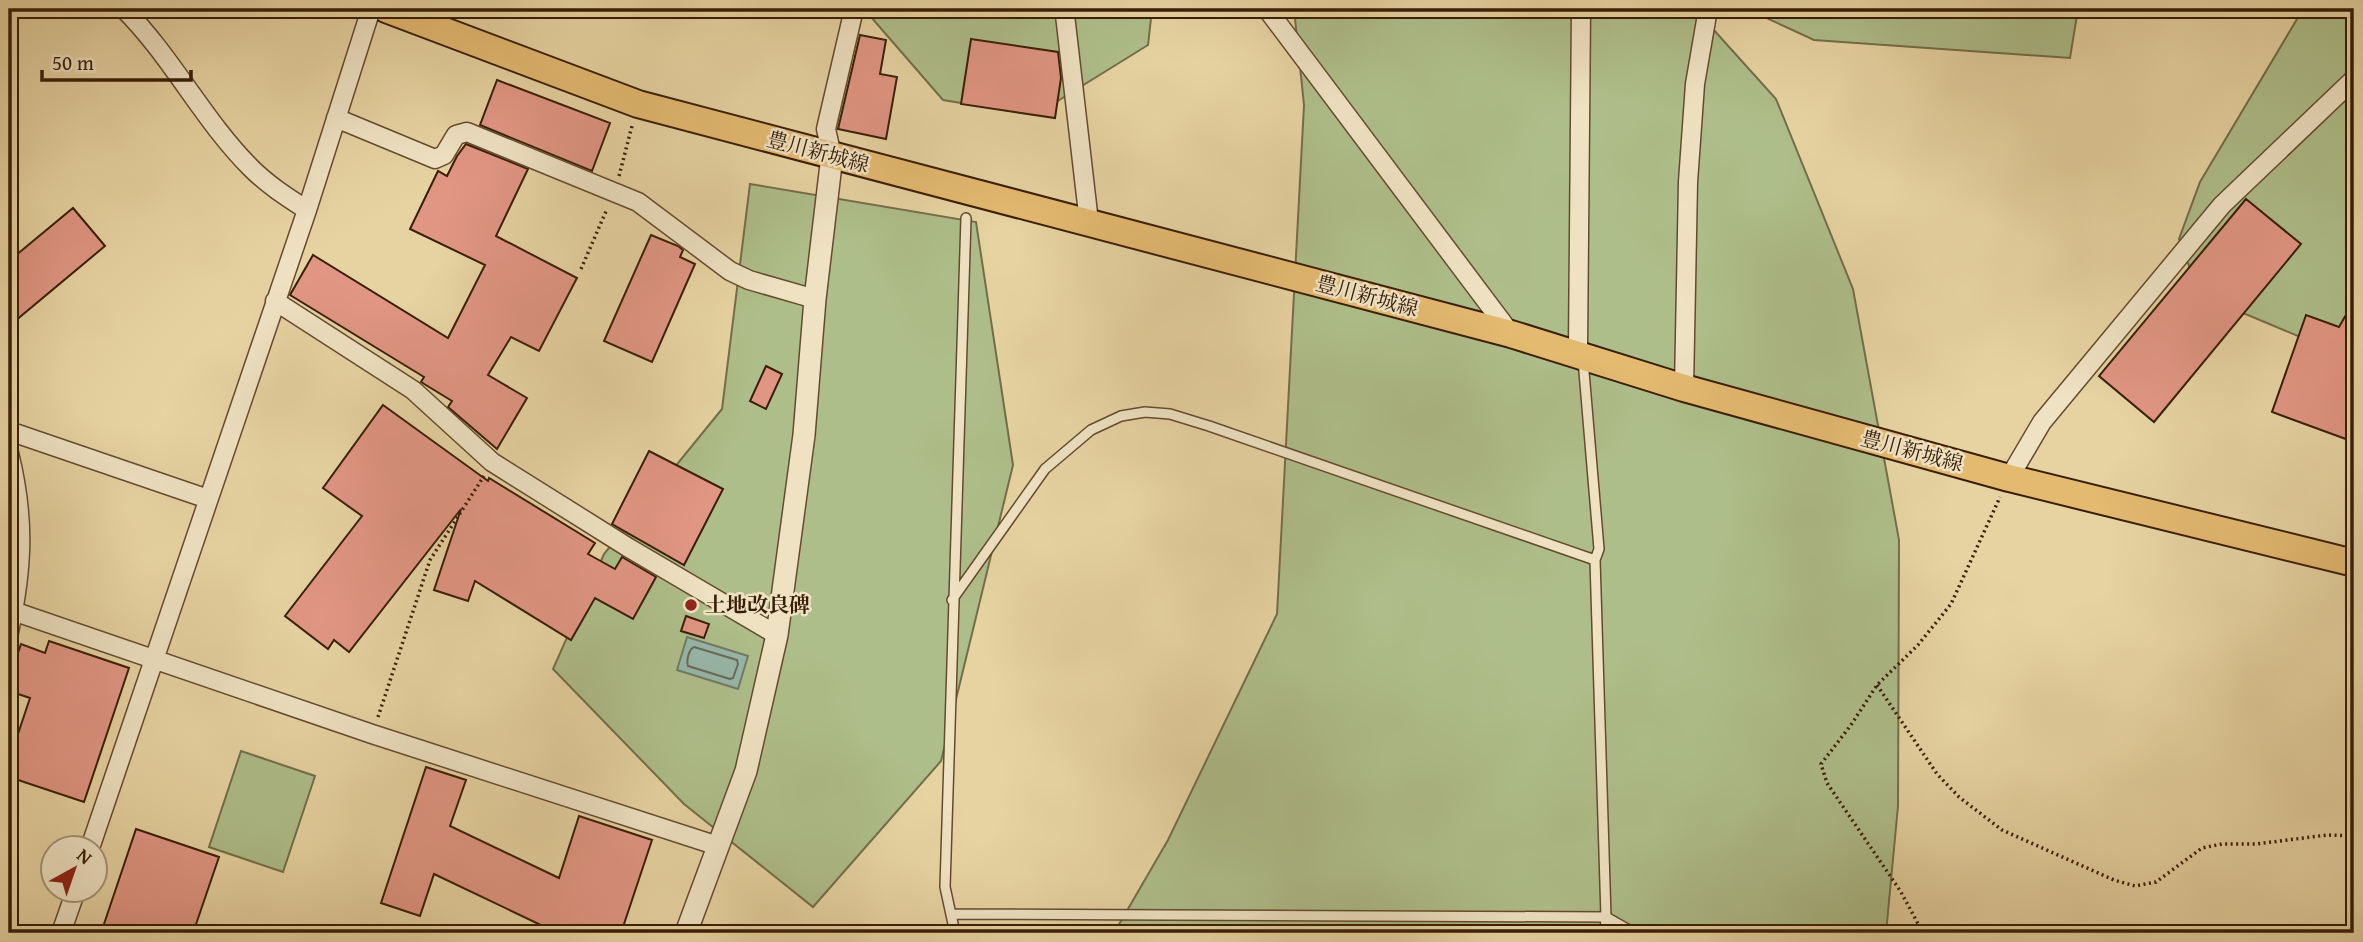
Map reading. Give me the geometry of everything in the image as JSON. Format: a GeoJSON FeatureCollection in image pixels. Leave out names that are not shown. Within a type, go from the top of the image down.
{"type":"FeatureCollection","features":[{"type":"Feature","properties":{"kind":"main road","name":"豊川新城線"},"geometry":{"type":"LineString","coordinates":[[386,9],[638,104],[1511,334],[1684,388],[2009,478],[2354,562]]}},
{"type":"Feature","properties":{"kind":"street"},"geometry":{"type":"LineString","coordinates":[[124,9],[148,34],[234,149],[272,187],[307,210]]}},
{"type":"Feature","properties":{"kind":"street"},"geometry":{"type":"LineString","coordinates":[[95,834],[307,210],[371,9]]}},
{"type":"Feature","properties":{"kind":"street"},"geometry":{"type":"LineString","coordinates":[[686,933],[746,771],[777,635],[804,435],[815,299],[832,156],[826,129],[854,9]]}},
{"type":"Feature","properties":{"kind":"street"},"geometry":{"type":"LineString","coordinates":[[1067,9],[1065,15],[1089,222]]}},
{"type":"Feature","properties":{"kind":"street"},"geometry":{"type":"LineString","coordinates":[[1267,9],[1511,334]]}},
{"type":"Feature","properties":{"kind":"street"},"geometry":{"type":"LineString","coordinates":[[1581,9],[1578,348],[1582,355]]}},
{"type":"Feature","properties":{"kind":"street"},"geometry":{"type":"LineString","coordinates":[[1684,388],[1688,182],[1695,84],[1708,9]]}},
{"type":"Feature","properties":{"kind":"street"},"geometry":{"type":"LineString","coordinates":[[2009,478],[2042,422],[2222,205],[2354,79]]}},
{"type":"Feature","properties":{"kind":"street"},"geometry":{"type":"LineString","coordinates":[[336,118],[435,159],[444,155],[456,135],[467,132],[638,202],[730,271],[749,280],[815,299]]}},
{"type":"Feature","properties":{"kind":"street"},"geometry":{"type":"LineString","coordinates":[[275,301],[413,390],[492,462],[629,548],[777,635]]}},
{"type":"Feature","properties":{"kind":"street"},"geometry":{"type":"LineString","coordinates":[[9,431],[208,499]]}},
{"type":"Feature","properties":{"kind":"street"},"geometry":{"type":"LineString","coordinates":[[9,453],[21,523],[20,569],[9,632]]}},
{"type":"Feature","properties":{"kind":"street"},"geometry":{"type":"LineString","coordinates":[[13,611],[372,734],[718,846]]}},
{"type":"Feature","properties":{"kind":"street"},"geometry":{"type":"LineString","coordinates":[[61,933],[71,904]]}},
{"type":"Feature","properties":{"kind":"lane"},"geometry":{"type":"LineString","coordinates":[[955,933],[945,887],[966,218]]}},
{"type":"Feature","properties":{"kind":"lane"},"geometry":{"type":"LineString","coordinates":[[1582,355],[1600,549],[1595,560],[1605,933]]}},
{"type":"Feature","properties":{"kind":"lane"},"geometry":{"type":"LineString","coordinates":[[952,600],[1045,469],[1091,430],[1121,416],[1144,412],[1170,414],[1209,426],[1595,560]]}},
{"type":"Feature","properties":{"kind":"lane"},"geometry":{"type":"LineString","coordinates":[[952,914],[1606,916],[1634,933]]}},
{"type":"Feature","properties":{"kind":"path"},"geometry":{"type":"LineString","coordinates":[[372,734],[429,560],[492,462]]}},
{"type":"Feature","properties":{"kind":"path"},"geometry":{"type":"LineString","coordinates":[[1923,933],[1901,892],[1827,783],[1821,764],[1877,685],[1918,645],[1951,604],[2009,478]]}},
{"type":"Feature","properties":{"kind":"path"},"geometry":{"type":"LineString","coordinates":[[1877,685],[1937,774],[1959,797],[2002,830],[2113,880],[2135,886],[2156,881],[2202,848],[2222,844],[2256,844],[2327,835],[2354,836]]}},
{"type":"Feature","properties":{"kind":"green space"},"geometry":{"type":"Polygon","coordinates":[[[864,9],[1152,9],[1148,45],[1035,115],[943,100],[864,9]]]}},
{"type":"Feature","properties":{"kind":"green space"},"geometry":{"type":"Polygon","coordinates":[[[1294,9],[1695,9],[1776,99],[1853,289],[1899,540],[1898,806],[1886,933],[1114,933],[1168,840],[1277,614],[1304,105],[1294,9]]]}},
{"type":"Feature","properties":{"kind":"green space"},"geometry":{"type":"Polygon","coordinates":[[[1747,9],[2078,9],[2070,58],[1814,40],[1747,9]]]}},
{"type":"Feature","properties":{"kind":"green space"},"geometry":{"type":"Polygon","coordinates":[[[2303,9],[2354,9],[2354,336],[2305,339],[2200,295],[2179,239],[2200,182],[2303,9]]]}},
{"type":"Feature","properties":{"kind":"green space"},"geometry":{"type":"Polygon","coordinates":[[[750,184],[976,222],[1013,465],[941,761],[813,907],[684,804],[553,669],[604,554],[722,409],[750,184]]]}},
{"type":"Feature","properties":{"kind":"green space"},"geometry":{"type":"Polygon","coordinates":[[[241,751],[315,776],[283,872],[209,847],[241,751]]]}},
{"type":"Feature","properties":{"kind":"water"},"geometry":{"type":"Polygon","coordinates":[[[687,637],[748,656],[738,689],[677,670],[687,637]]]}},
{"type":"Feature","properties":{"kind":"building"},"geometry":{"type":"Polygon","coordinates":[[[860,35],[886,40],[880,74],[897,77],[886,139],[838,129],[860,35]]]}},
{"type":"Feature","properties":{"kind":"building"},"geometry":{"type":"Polygon","coordinates":[[[971,39],[1058,52],[1061,78],[1055,118],[961,104],[971,39]]]}},
{"type":"Feature","properties":{"kind":"building"},"geometry":{"type":"Polygon","coordinates":[[[497,80],[610,123],[592,171],[480,125],[497,80]]]}},
{"type":"Feature","properties":{"kind":"building"},"geometry":{"type":"Polygon","coordinates":[[[466,144],[528,169],[496,236],[577,278],[539,351],[511,337],[488,375],[527,398],[497,449],[448,407],[452,401],[421,382],[424,377],[290,295],[313,255],[448,338],[485,265],[410,229],[438,171],[447,176],[466,144]]]}},
{"type":"Feature","properties":{"kind":"building"},"geometry":{"type":"Polygon","coordinates":[[[2246,199],[2301,244],[2154,422],[2099,376],[2246,199]]]}},
{"type":"Feature","properties":{"kind":"building"},"geometry":{"type":"Polygon","coordinates":[[[73,208],[105,246],[9,326],[9,261],[73,208]]]}},
{"type":"Feature","properties":{"kind":"building"},"geometry":{"type":"Polygon","coordinates":[[[651,235],[678,246],[683,250],[680,257],[695,264],[652,362],[604,341],[651,235]]]}},
{"type":"Feature","properties":{"kind":"building"},"geometry":{"type":"Polygon","coordinates":[[[2354,301],[2354,442],[2272,412],[2306,315],[2339,327],[2354,301]]]}},
{"type":"Feature","properties":{"kind":"building"},"geometry":{"type":"Polygon","coordinates":[[[766,366],[782,374],[766,409],[750,401],[766,366]]]}},
{"type":"Feature","properties":{"kind":"building"},"geometry":{"type":"Polygon","coordinates":[[[383,405],[488,481],[489,478],[595,543],[588,554],[615,569],[622,557],[656,577],[633,619],[595,598],[571,640],[475,581],[468,601],[434,590],[461,509],[349,652],[334,640],[328,649],[285,616],[362,516],[323,488],[383,405]]]}},
{"type":"Feature","properties":{"kind":"building"},"geometry":{"type":"Polygon","coordinates":[[[649,451],[723,489],[684,565],[612,524],[649,451]]]}},
{"type":"Feature","properties":{"kind":"building"},"geometry":{"type":"Polygon","coordinates":[[[686,616],[709,624],[704,638],[681,631],[686,616]]]}},
{"type":"Feature","properties":{"kind":"building"},"geometry":{"type":"Polygon","coordinates":[[[49,641],[129,668],[84,802],[9,777],[9,761],[30,698],[9,691],[9,680],[21,644],[45,653],[49,641]]]}},
{"type":"Feature","properties":{"kind":"building"},"geometry":{"type":"Polygon","coordinates":[[[426,767],[466,780],[450,826],[559,878],[579,816],[652,840],[621,933],[540,933],[543,926],[434,874],[420,916],[381,903],[426,767]]]}},
{"type":"Feature","properties":{"kind":"building"},"geometry":{"type":"Polygon","coordinates":[[[136,829],[219,857],[193,933],[101,933],[136,829]]]}},
{"type":"Feature","properties":{"kind":"place","name":"土地改良碑"},"geometry":{"type":"Point","coordinates":[691,605]}}]}
